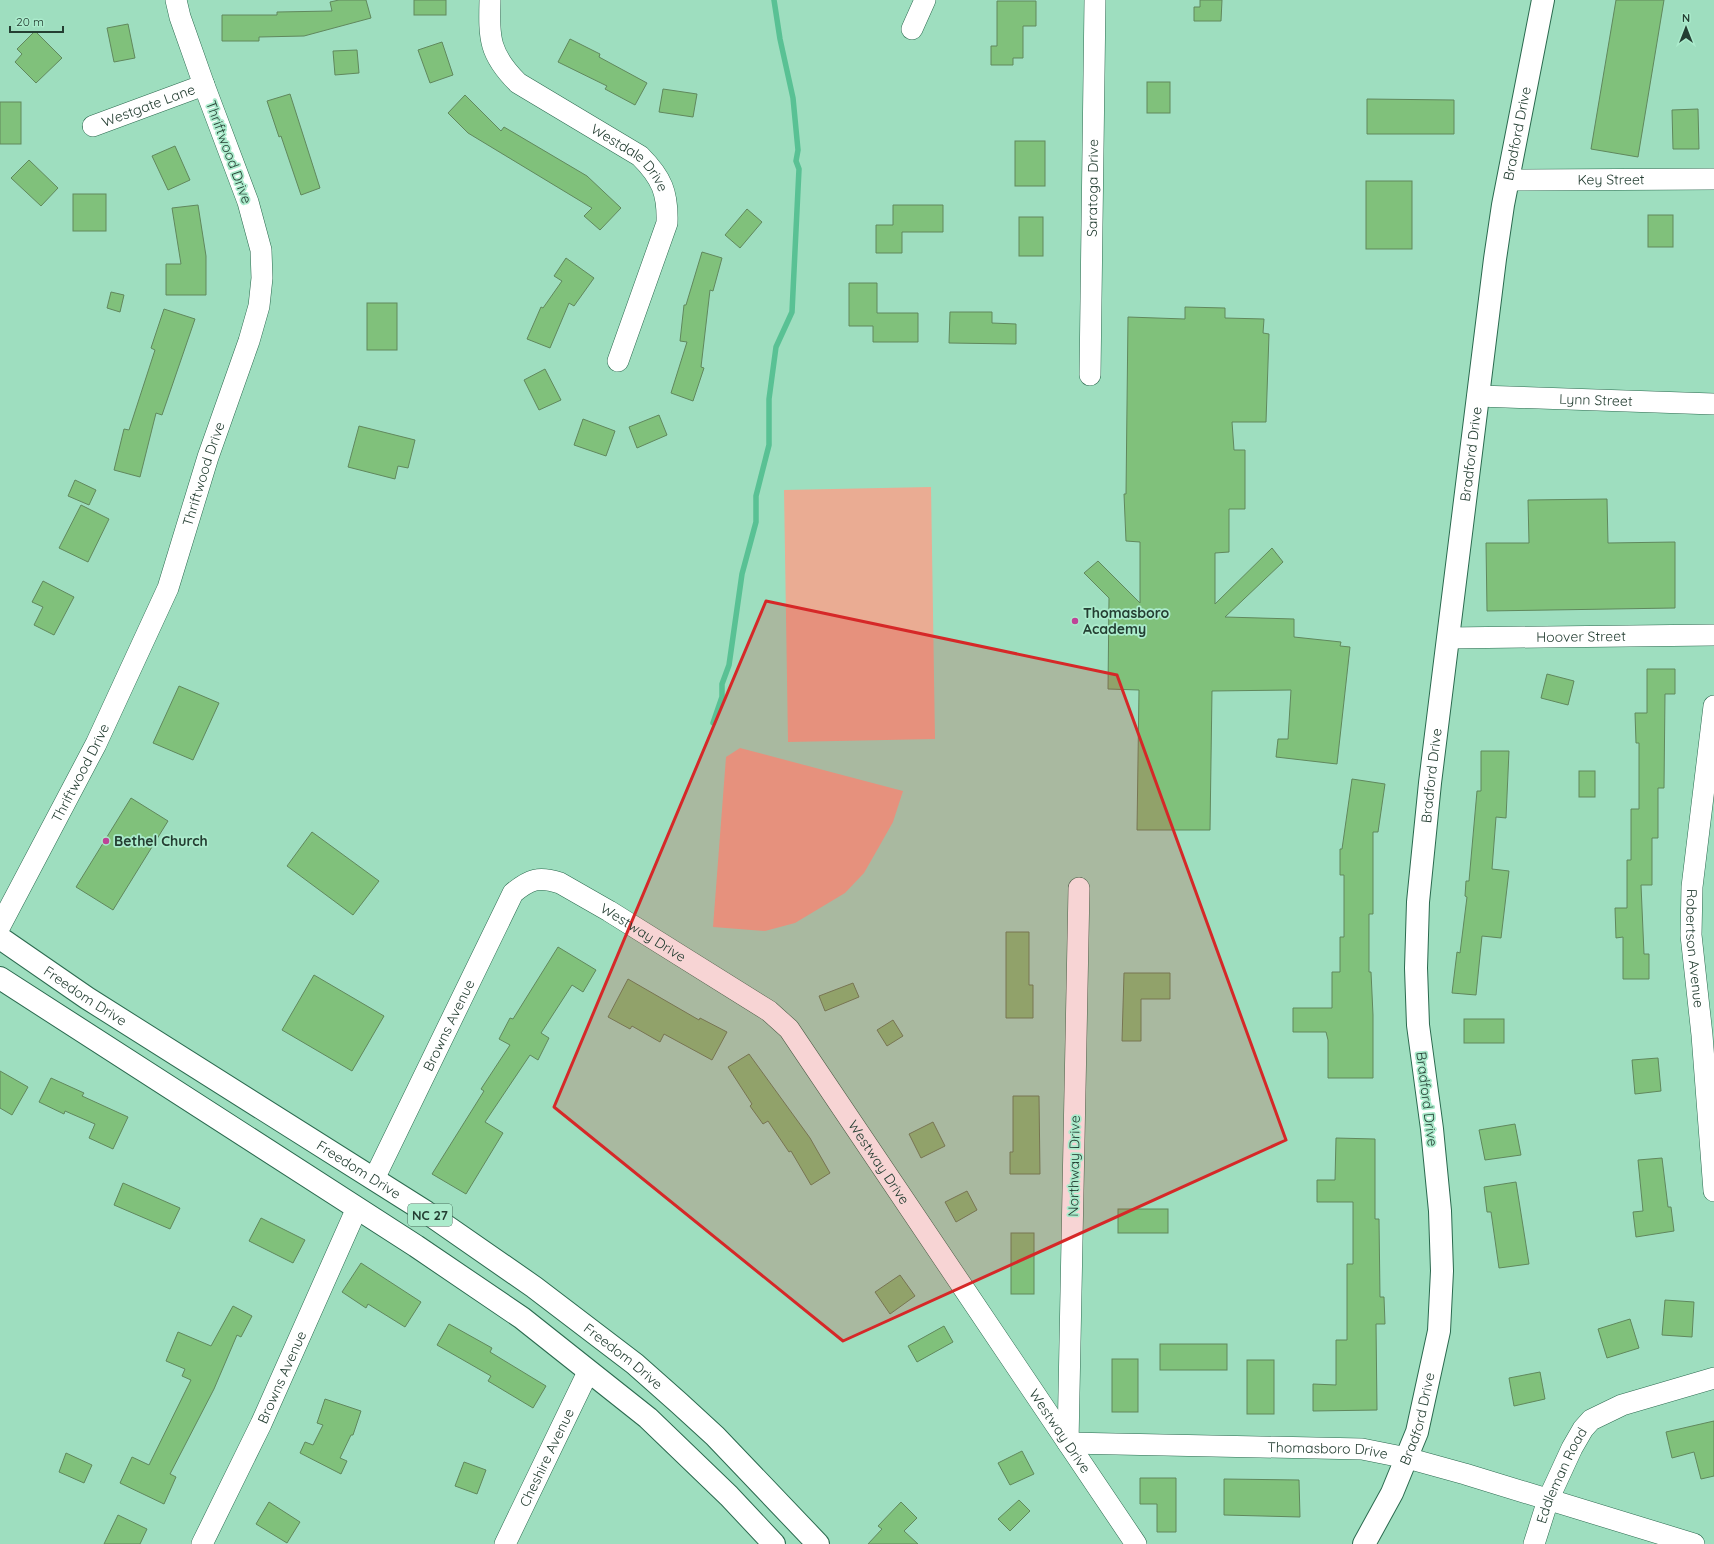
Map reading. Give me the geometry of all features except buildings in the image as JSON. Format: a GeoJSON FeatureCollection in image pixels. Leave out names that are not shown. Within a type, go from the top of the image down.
{"type":"FeatureCollection","features":[{"type":"Feature","properties":{"kind":"main road","name":"Bradford Drive"},"geometry":{"type":"LineString","coordinates":[[1364,1544],[1392,1493],[1417,1432],[1430,1377],[1438,1331],[1441,1301],[1440,1211],[1432,1129],[1418,1025],[1416,968],[1418,902],[1423,847],[1448,638],[1495,259],[1508,180],[1543,0]]}},
{"type":"Feature","properties":{"kind":"main road","name":"Freedom Drive"},"geometry":{"type":"LineString","coordinates":[[0,938],[87,998],[426,1212],[534,1287],[635,1364],[715,1436],[818,1544]]}},
{"type":"Feature","properties":{"kind":"main road"},"geometry":{"type":"LineString","coordinates":[[0,970],[27,971],[230,1099],[248,1099]]}},
{"type":"Feature","properties":{"kind":"main road","name":"NC 27"},"geometry":{"type":"LineString","coordinates":[[0,978],[357,1208],[522,1318],[588,1372],[648,1418],[729,1496],[774,1544]]}},
{"type":"Feature","properties":{"kind":"street","name":"Thriftwood Drive"},"geometry":{"type":"LineString","coordinates":[[0,926],[96,744],[168,588],[208,457],[249,341],[259,306],[262,278],[259,243],[248,202],[180,17],[176,0]]}},
{"type":"Feature","properties":{"kind":"street","name":"Westdale Drive"},"geometry":{"type":"LineString","coordinates":[[490,0],[490,34],[494,52],[504,69],[518,83],[640,156],[654,170],[663,186],[667,204],[667,223],[618,361]]}},
{"type":"Feature","properties":{"kind":"street"},"geometry":{"type":"LineString","coordinates":[[912,29],[926,0]]}},
{"type":"Feature","properties":{"kind":"street","name":"Saratoga Drive"},"geometry":{"type":"LineString","coordinates":[[1090,375],[1096,0]]}},
{"type":"Feature","properties":{"kind":"street","name":"Westgate Lane"},"geometry":{"type":"LineString","coordinates":[[93,126],[204,84]]}},
{"type":"Feature","properties":{"kind":"street","name":"Key Street"},"geometry":{"type":"LineString","coordinates":[[1508,180],[1714,179]]}},
{"type":"Feature","properties":{"kind":"street","name":"Lynn Street"},"geometry":{"type":"LineString","coordinates":[[1478,396],[1714,404]]}},
{"type":"Feature","properties":{"kind":"street","name":"Hoover Street"},"geometry":{"type":"LineString","coordinates":[[1448,638],[1714,635]]}},
{"type":"Feature","properties":{"kind":"street","name":"Robertson Avenue"},"geometry":{"type":"LineString","coordinates":[[1714,706],[1692,887],[1691,935],[1702,1035],[1714,1192]]}},
{"type":"Feature","properties":{"kind":"street","name":"Browns Avenue"},"geometry":{"type":"LineString","coordinates":[[374,1179],[513,893],[532,879]]}},
{"type":"Feature","properties":{"kind":"street","name":"Westway Drive"},"geometry":{"type":"LineString","coordinates":[[532,879],[552,880],[560,883],[609,911],[769,1011],[789,1028],[1136,1544]]}},
{"type":"Feature","properties":{"kind":"street","name":"Northway Drive"},"geometry":{"type":"LineString","coordinates":[[1068,1444],[1079,888]]}},
{"type":"Feature","properties":{"kind":"street","name":"Browns Avenue"},"geometry":{"type":"LineString","coordinates":[[202,1544],[261,1424],[357,1208]]}},
{"type":"Feature","properties":{"kind":"street","name":"Cheshire Avenue"},"geometry":{"type":"LineString","coordinates":[[505,1544],[588,1372]]}},
{"type":"Feature","properties":{"kind":"street","name":"Eddleman Road"},"geometry":{"type":"LineString","coordinates":[[1534,1544],[1548,1500],[1572,1448],[1583,1429],[1591,1420],[1622,1404],[1714,1378]]}},
{"type":"Feature","properties":{"kind":"street","name":"Thomasboro Drive"},"geometry":{"type":"LineString","coordinates":[[1068,1444],[1362,1449],[1407,1458],[1694,1544]]}},
{"type":"Feature","properties":{"kind":"highlighted area"},"geometry":{"type":"Polygon","coordinates":[[[766,601],[1117,675],[1286,1140],[843,1341],[554,1107],[766,601]]]}},
{"type":"Feature","properties":{"kind":"shaded area"},"geometry":{"type":"Polygon","coordinates":[[[931,487],[935,739],[788,742],[784,490],[931,487]]]}},
{"type":"Feature","properties":{"kind":"shaded area"},"geometry":{"type":"Polygon","coordinates":[[[740,748],[903,791],[893,822],[880,845],[864,873],[845,893],[795,923],[765,931],[713,927],[726,757],[740,748]]]}},
{"type":"Feature","properties":{"kind":"waterway"},"geometry":{"type":"LineString","coordinates":[[713,723],[722,697],[722,684],[729,665],[742,574],[756,522],[756,496],[769,445],[769,399],[776,347],[792,312],[799,169],[796,161],[798,150],[793,98],[780,39],[774,0]]}},
{"type":"Feature","properties":{"kind":"place","name":"Thomasboro Academy"},"geometry":{"type":"Point","coordinates":[1075,621]}},
{"type":"Feature","properties":{"kind":"place","name":"Bethel Church"},"geometry":{"type":"Point","coordinates":[106,841]}}]}
